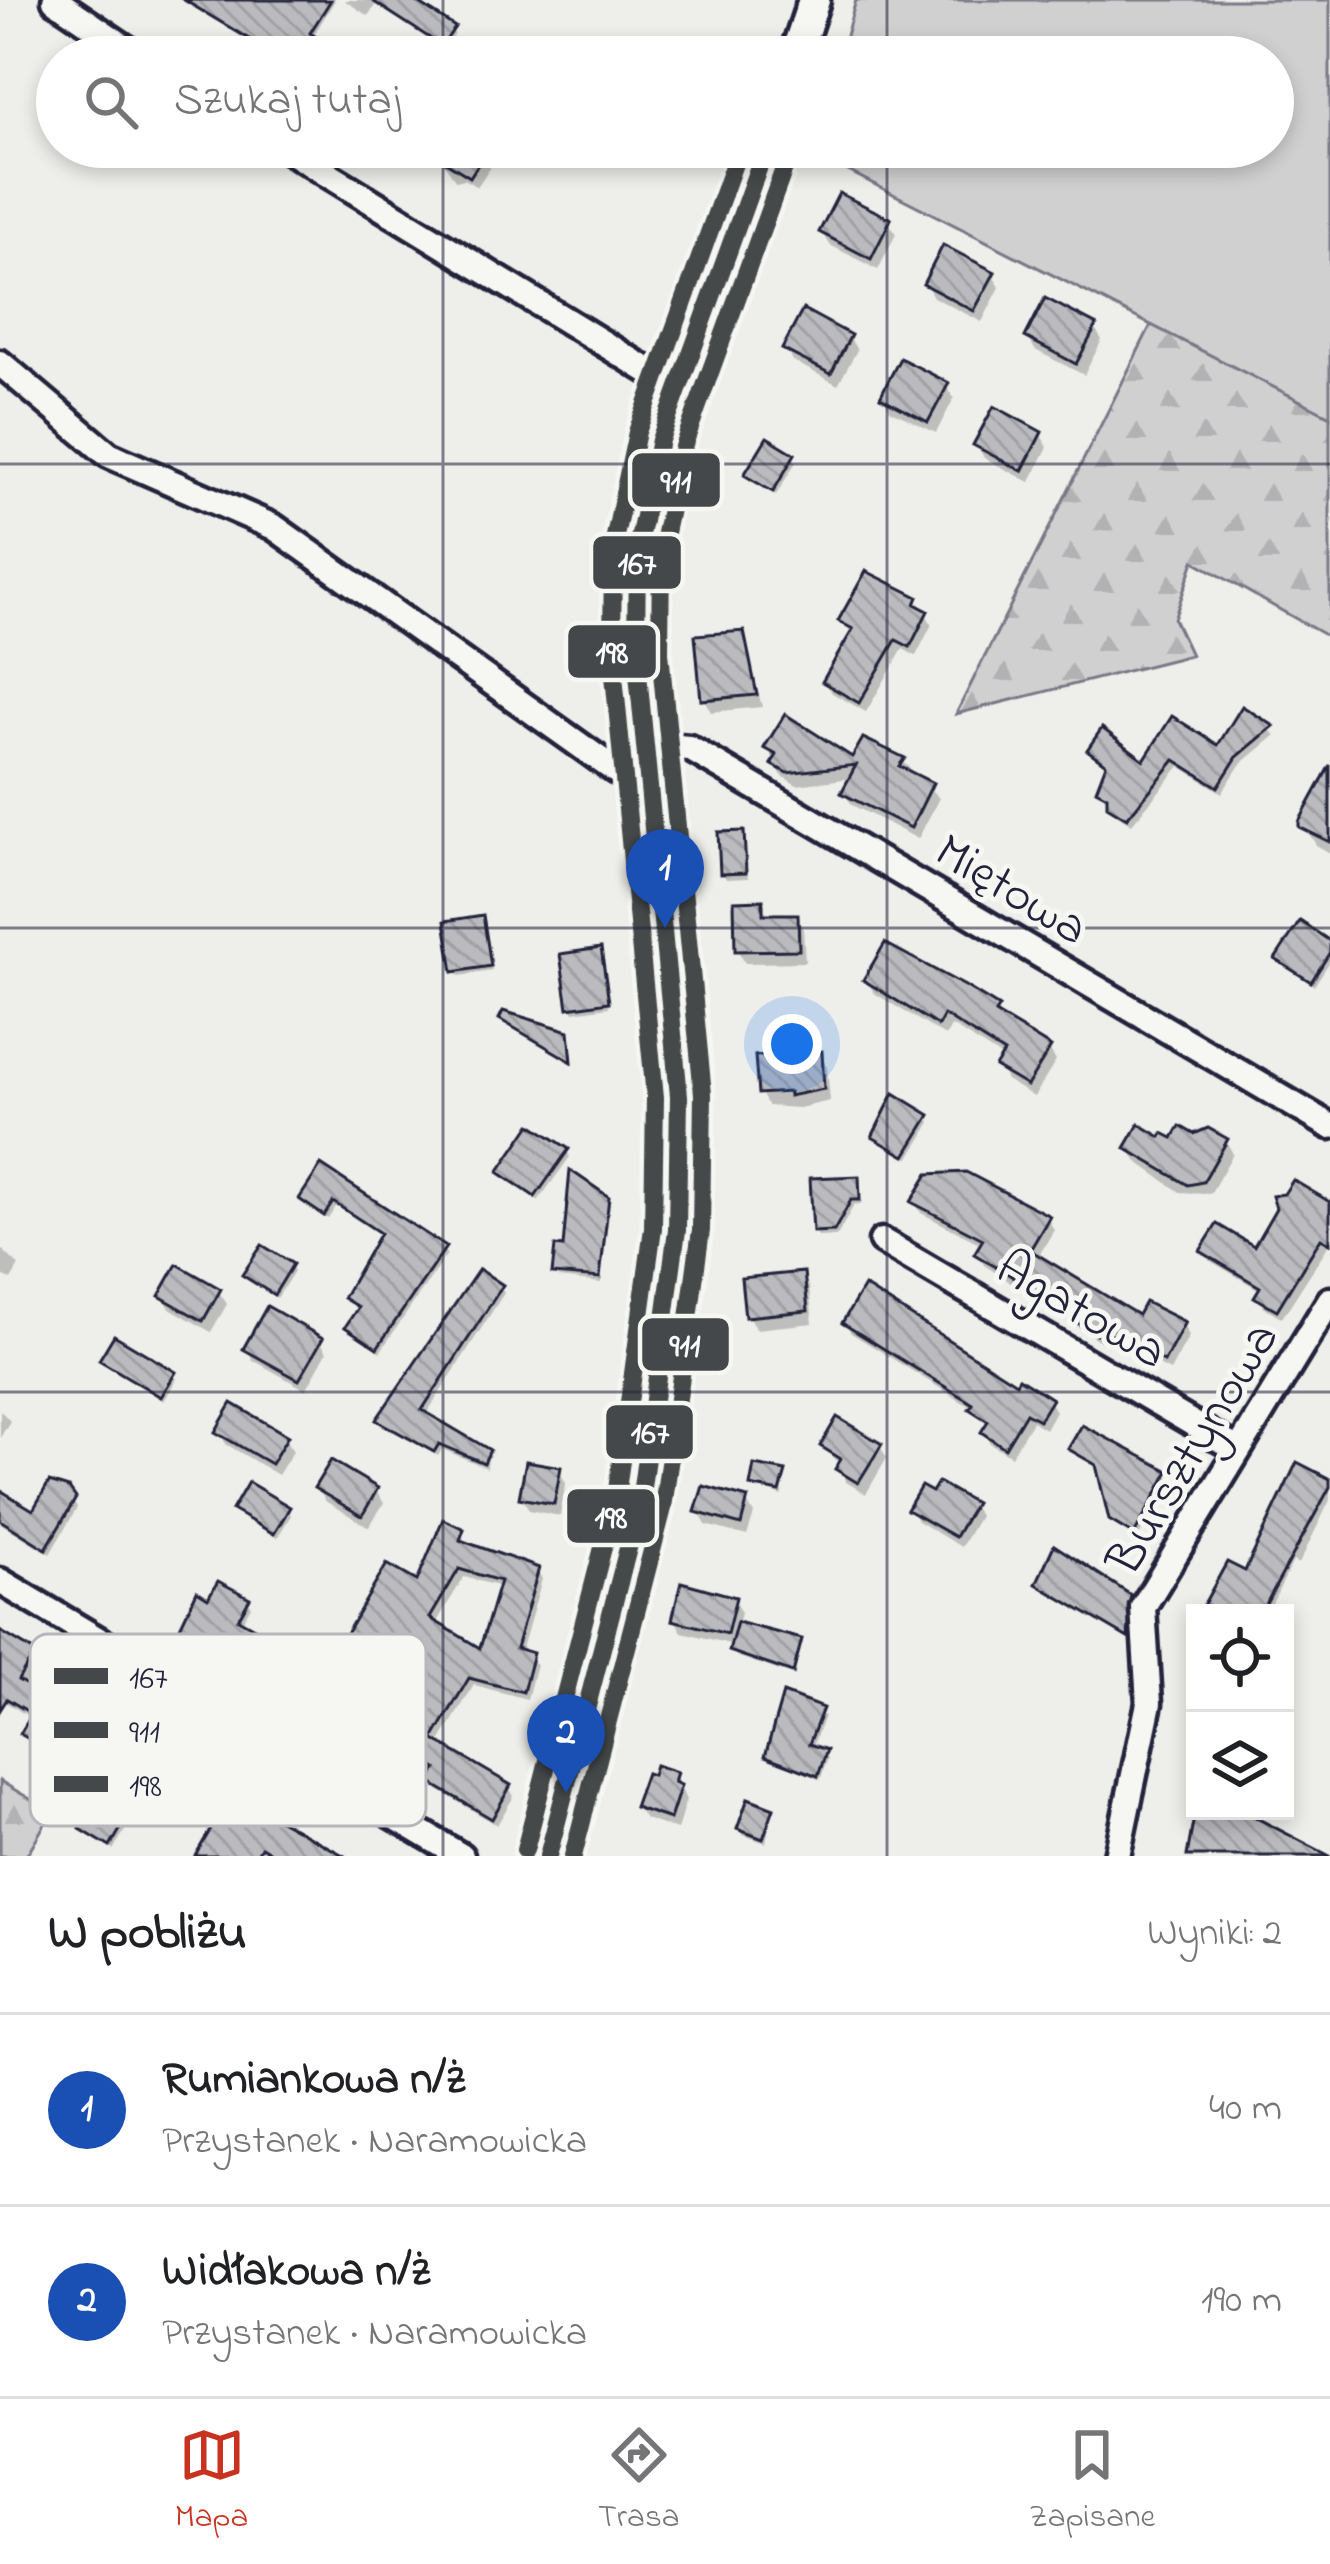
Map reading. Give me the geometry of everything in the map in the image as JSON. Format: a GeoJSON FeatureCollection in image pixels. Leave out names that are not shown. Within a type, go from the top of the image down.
{"type":"FeatureCollection","features":[{"type":"Feature","properties":{"kind":"street"},"geometry":{"type":"LineString","coordinates":[[55,0],[108,36]]}},
{"type":"Feature","properties":{"kind":"street"},"geometry":{"type":"LineString","coordinates":[[803,36],[814,0]]}},
{"type":"Feature","properties":{"kind":"street"},"geometry":{"type":"LineString","coordinates":[[318,168],[647,370],[680,382]]}},
{"type":"Feature","properties":{"kind":"street"},"geometry":{"type":"LineString","coordinates":[[548,1856],[640,1502],[677,1231],[679,1096],[634,617],[637,549],[651,470],[758,168]]}},
{"type":"Feature","properties":{"kind":"street"},"geometry":{"type":"LineString","coordinates":[[0,363],[109,455],[274,527],[616,771]]}},
{"type":"Feature","properties":{"kind":"street","name":"Miętowa"},"geometry":{"type":"LineString","coordinates":[[644,745],[689,748],[1330,1126]]}},
{"type":"Feature","properties":{"kind":"street","name":"Agatowa"},"geometry":{"type":"LineString","coordinates":[[882,1241],[1238,1450]]}},
{"type":"Feature","properties":{"kind":"street","name":"Bursztynowa"},"geometry":{"type":"LineString","coordinates":[[1117,1856],[1149,1703],[1143,1606],[1330,1300]]}},
{"type":"Feature","properties":{"kind":"street"},"geometry":{"type":"LineString","coordinates":[[0,1581],[89,1634]]}},
{"type":"Feature","properties":{"kind":"street"},"geometry":{"type":"LineString","coordinates":[[411,1826],[461,1856]]}},
{"type":"Feature","properties":{"kind":"green space"},"geometry":{"type":"Polygon","coordinates":[[[856,0],[1330,0],[1330,416],[842,168],[1294,168],[1294,36],[846,36],[856,0]]]}},
{"type":"Feature","properties":{"kind":"green space"},"geometry":{"type":"Polygon","coordinates":[[[1151,325],[1330,416],[1330,638],[1194,561],[1174,619],[1191,655],[956,714],[1151,325]]]}},
{"type":"Feature","properties":{"kind":"green space"},"geometry":{"type":"Polygon","coordinates":[[[0,1781],[30,1799],[30,1826],[44,1826],[26,1856],[0,1856],[0,1781]]]}},
{"type":"Feature","properties":{"kind":"building"},"geometry":{"type":"Polygon","coordinates":[[[184,0],[331,0],[310,33],[315,36],[244,36],[184,0]]]}},
{"type":"Feature","properties":{"kind":"building"},"geometry":{"type":"Polygon","coordinates":[[[371,0],[414,0],[455,27],[449,36],[427,36],[371,0]]]}},
{"type":"Feature","properties":{"kind":"building"},"geometry":{"type":"Polygon","coordinates":[[[455,168],[476,168],[470,177],[455,168]]]}},
{"type":"Feature","properties":{"kind":"building"},"geometry":{"type":"Polygon","coordinates":[[[839,193],[891,219],[871,259],[819,232],[839,193]]]}},
{"type":"Feature","properties":{"kind":"building"},"geometry":{"type":"Polygon","coordinates":[[[943,245],[995,272],[974,311],[923,284],[943,245]]]}},
{"type":"Feature","properties":{"kind":"building"},"geometry":{"type":"Polygon","coordinates":[[[1045,298],[1097,325],[1076,364],[1025,337],[1045,298]]]}},
{"type":"Feature","properties":{"kind":"building"},"geometry":{"type":"Polygon","coordinates":[[[803,309],[851,335],[831,374],[782,349],[803,309]]]}},
{"type":"Feature","properties":{"kind":"building"},"geometry":{"type":"Polygon","coordinates":[[[900,358],[949,383],[928,422],[880,397],[900,358]]]}},
{"type":"Feature","properties":{"kind":"building"},"geometry":{"type":"Polygon","coordinates":[[[994,406],[1042,432],[1022,471],[973,445],[994,406]]]}},
{"type":"Feature","properties":{"kind":"building"},"geometry":{"type":"Polygon","coordinates":[[[767,437],[795,454],[773,492],[744,475],[767,437]]]}},
{"type":"Feature","properties":{"kind":"building"},"geometry":{"type":"Polygon","coordinates":[[[866,571],[918,597],[915,604],[928,611],[910,647],[896,640],[859,703],[822,682],[853,629],[838,621],[866,571]]]}},
{"type":"Feature","properties":{"kind":"building"},"geometry":{"type":"Polygon","coordinates":[[[744,631],[757,695],[701,700],[695,635],[744,631]]]}},
{"type":"Feature","properties":{"kind":"building"},"geometry":{"type":"Polygon","coordinates":[[[1242,706],[1274,726],[1237,757],[1218,787],[1175,760],[1127,818],[1107,806],[1107,796],[1096,790],[1106,764],[1087,750],[1102,728],[1144,760],[1172,716],[1218,745],[1242,706]]]}},
{"type":"Feature","properties":{"kind":"building"},"geometry":{"type":"Polygon","coordinates":[[[785,714],[852,757],[863,738],[905,758],[899,766],[933,783],[911,828],[841,793],[856,765],[787,773],[771,764],[777,755],[764,748],[785,714]]]}},
{"type":"Feature","properties":{"kind":"building"},"geometry":{"type":"Polygon","coordinates":[[[1330,765],[1330,842],[1299,827],[1299,822],[1330,765]]]}},
{"type":"Feature","properties":{"kind":"building"},"geometry":{"type":"Polygon","coordinates":[[[744,831],[746,873],[720,874],[718,832],[744,831]]]}},
{"type":"Feature","properties":{"kind":"building"},"geometry":{"type":"Polygon","coordinates":[[[763,900],[763,914],[798,914],[799,950],[735,951],[734,901],[763,900]]]}},
{"type":"Feature","properties":{"kind":"building"},"geometry":{"type":"Polygon","coordinates":[[[483,915],[491,966],[453,972],[445,921],[483,915]]]}},
{"type":"Feature","properties":{"kind":"building"},"geometry":{"type":"Polygon","coordinates":[[[1300,921],[1330,941],[1330,952],[1311,982],[1275,959],[1300,921]]]}},
{"type":"Feature","properties":{"kind":"building"},"geometry":{"type":"Polygon","coordinates":[[[885,943],[999,1007],[995,1013],[1051,1047],[1027,1086],[995,1067],[1004,1053],[944,1015],[938,1026],[863,980],[885,943]]]}},
{"type":"Feature","properties":{"kind":"building"},"geometry":{"type":"Polygon","coordinates":[[[601,948],[609,1002],[568,1008],[560,954],[601,948]]]}},
{"type":"Feature","properties":{"kind":"building"},"geometry":{"type":"Polygon","coordinates":[[[503,1011],[569,1031],[572,1062],[499,1019],[503,1011]]]}},
{"type":"Feature","properties":{"kind":"building"},"geometry":{"type":"Polygon","coordinates":[[[822,1051],[824,1089],[789,1096],[789,1092],[758,1094],[755,1056],[822,1051]]]}},
{"type":"Feature","properties":{"kind":"building"},"geometry":{"type":"Polygon","coordinates":[[[894,1093],[930,1115],[905,1156],[872,1137],[894,1093]]]}},
{"type":"Feature","properties":{"kind":"building"},"geometry":{"type":"Polygon","coordinates":[[[531,1124],[569,1149],[535,1197],[498,1172],[531,1124]]]}},
{"type":"Feature","properties":{"kind":"building"},"geometry":{"type":"Polygon","coordinates":[[[1139,1124],[1161,1137],[1163,1133],[1173,1138],[1180,1126],[1194,1134],[1208,1128],[1228,1139],[1203,1182],[1188,1185],[1125,1148],[1139,1124]]]}},
{"type":"Feature","properties":{"kind":"building"},"geometry":{"type":"Polygon","coordinates":[[[321,1165],[446,1247],[377,1348],[345,1327],[358,1307],[343,1298],[380,1233],[333,1202],[324,1216],[299,1199],[321,1165]]]}},
{"type":"Feature","properties":{"kind":"building"},"geometry":{"type":"Polygon","coordinates":[[[570,1170],[609,1197],[600,1278],[552,1274],[555,1246],[563,1247],[570,1170]]]}},
{"type":"Feature","properties":{"kind":"building"},"geometry":{"type":"Polygon","coordinates":[[[966,1172],[1050,1216],[1030,1250],[1138,1315],[1145,1302],[1185,1322],[1164,1362],[1100,1328],[1096,1334],[1044,1302],[1047,1297],[974,1254],[983,1239],[911,1202],[928,1174],[966,1172]]]}},
{"type":"Feature","properties":{"kind":"building"},"geometry":{"type":"Polygon","coordinates":[[[859,1176],[860,1200],[851,1200],[834,1231],[813,1232],[810,1178],[859,1176]]]}},
{"type":"Feature","properties":{"kind":"building"},"geometry":{"type":"Polygon","coordinates":[[[1293,1180],[1330,1202],[1330,1243],[1321,1238],[1277,1310],[1254,1297],[1260,1287],[1200,1251],[1217,1224],[1254,1246],[1276,1208],[1272,1196],[1284,1194],[1293,1180]]]}},
{"type":"Feature","properties":{"kind":"building"},"geometry":{"type":"Polygon","coordinates":[[[262,1245],[293,1264],[274,1295],[242,1275],[262,1245]]]}},
{"type":"Feature","properties":{"kind":"building"},"geometry":{"type":"Polygon","coordinates":[[[177,1264],[221,1289],[203,1321],[159,1296],[177,1264]]]}},
{"type":"Feature","properties":{"kind":"building"},"geometry":{"type":"Polygon","coordinates":[[[479,1269],[503,1285],[422,1410],[490,1450],[484,1463],[439,1444],[434,1452],[376,1420],[479,1269]]]}},
{"type":"Feature","properties":{"kind":"building"},"geometry":{"type":"Polygon","coordinates":[[[804,1272],[808,1311],[745,1317],[741,1278],[804,1272]]]}},
{"type":"Feature","properties":{"kind":"building"},"geometry":{"type":"Polygon","coordinates":[[[864,1286],[1016,1383],[1019,1378],[1052,1399],[1039,1420],[1026,1413],[1005,1448],[981,1432],[988,1421],[969,1409],[973,1404],[842,1323],[864,1286]]]}},
{"type":"Feature","properties":{"kind":"building"},"geometry":{"type":"Polygon","coordinates":[[[267,1306],[323,1338],[299,1380],[243,1349],[267,1306]]]}},
{"type":"Feature","properties":{"kind":"building"},"geometry":{"type":"Polygon","coordinates":[[[114,1335],[176,1372],[161,1397],[99,1360],[114,1335]]]}},
{"type":"Feature","properties":{"kind":"building"},"geometry":{"type":"Polygon","coordinates":[[[232,1403],[288,1436],[271,1464],[215,1432],[232,1403]]]}},
{"type":"Feature","properties":{"kind":"building"},"geometry":{"type":"Polygon","coordinates":[[[837,1417],[882,1444],[858,1483],[835,1469],[841,1459],[820,1446],[837,1417]]]}},
{"type":"Feature","properties":{"kind":"building"},"geometry":{"type":"Polygon","coordinates":[[[1082,1425],[1169,1471],[1134,1535],[1109,1520],[1096,1465],[1068,1449],[1082,1425]]]}},
{"type":"Feature","properties":{"kind":"building"},"geometry":{"type":"Polygon","coordinates":[[[331,1460],[378,1488],[362,1516],[314,1488],[331,1460]]]}},
{"type":"Feature","properties":{"kind":"building"},"geometry":{"type":"Polygon","coordinates":[[[526,1461],[561,1467],[554,1504],[519,1498],[526,1461]]]}},
{"type":"Feature","properties":{"kind":"building"},"geometry":{"type":"Polygon","coordinates":[[[1297,1462],[1330,1479],[1330,1487],[1266,1604],[1204,1604],[1227,1562],[1245,1571],[1297,1462]]]}},
{"type":"Feature","properties":{"kind":"building"},"geometry":{"type":"Polygon","coordinates":[[[754,1465],[786,1471],[780,1492],[750,1486],[754,1465]]]}},
{"type":"Feature","properties":{"kind":"building"},"geometry":{"type":"Polygon","coordinates":[[[49,1482],[69,1488],[76,1498],[46,1549],[0,1520],[0,1490],[33,1510],[49,1482]]]}},
{"type":"Feature","properties":{"kind":"building"},"geometry":{"type":"Polygon","coordinates":[[[248,1482],[290,1507],[274,1534],[232,1510],[248,1482]]]}},
{"type":"Feature","properties":{"kind":"building"},"geometry":{"type":"Polygon","coordinates":[[[938,1482],[975,1503],[955,1537],[907,1510],[921,1486],[932,1492],[938,1482]]]}},
{"type":"Feature","properties":{"kind":"building"},"geometry":{"type":"Polygon","coordinates":[[[703,1486],[748,1498],[741,1525],[695,1512],[703,1486]]]}},
{"type":"Feature","properties":{"kind":"building"},"geometry":{"type":"Polygon","coordinates":[[[443,1519],[464,1529],[460,1540],[539,1568],[516,1648],[533,1653],[523,1692],[469,1678],[433,1739],[511,1785],[492,1819],[429,1782],[437,1769],[426,1763],[426,1634],[346,1634],[387,1564],[417,1581],[443,1519]],[[459,1569],[430,1618],[480,1648],[500,1581],[459,1569]]]}},
{"type":"Feature","properties":{"kind":"building"},"geometry":{"type":"Polygon","coordinates":[[[1054,1545],[1131,1595],[1128,1638],[1036,1584],[1054,1545]]]}},
{"type":"Feature","properties":{"kind":"building"},"geometry":{"type":"Polygon","coordinates":[[[218,1581],[250,1598],[238,1619],[258,1630],[256,1634],[177,1633],[197,1591],[208,1598],[218,1581]]]}},
{"type":"Feature","properties":{"kind":"building"},"geometry":{"type":"Polygon","coordinates":[[[681,1582],[736,1597],[727,1634],[672,1620],[681,1582]]]}},
{"type":"Feature","properties":{"kind":"building"},"geometry":{"type":"Polygon","coordinates":[[[737,1622],[802,1639],[793,1673],[729,1651],[737,1622]]]}},
{"type":"Feature","properties":{"kind":"building"},"geometry":{"type":"Polygon","coordinates":[[[0,1631],[30,1649],[30,1660],[18,1680],[30,1687],[30,1713],[7,1699],[0,1710],[0,1631]]]}},
{"type":"Feature","properties":{"kind":"building"},"geometry":{"type":"Polygon","coordinates":[[[783,1693],[823,1708],[809,1744],[827,1750],[818,1776],[765,1756],[783,1693]]]}},
{"type":"Feature","properties":{"kind":"building"},"geometry":{"type":"Polygon","coordinates":[[[30,1717],[30,1740],[20,1734],[30,1717]]]}},
{"type":"Feature","properties":{"kind":"building"},"geometry":{"type":"Polygon","coordinates":[[[655,1765],[677,1772],[674,1782],[681,1785],[670,1819],[634,1807],[646,1773],[652,1775],[655,1765]]]}},
{"type":"Feature","properties":{"kind":"building"},"geometry":{"type":"Polygon","coordinates":[[[748,1798],[774,1808],[763,1839],[737,1829],[748,1798]]]}},
{"type":"Feature","properties":{"kind":"building"},"geometry":{"type":"Polygon","coordinates":[[[1193,1820],[1260,1820],[1330,1856],[1187,1856],[1193,1820]]]}},
{"type":"Feature","properties":{"kind":"building"},"geometry":{"type":"Polygon","coordinates":[[[82,1826],[122,1826],[110,1847],[82,1826]]]}},
{"type":"Feature","properties":{"kind":"building"},"geometry":{"type":"Polygon","coordinates":[[[213,1826],[290,1826],[345,1856],[277,1856],[261,1847],[256,1856],[195,1856],[213,1826]]]}},
{"type":"Feature","properties":{"kind":"transit line","name":"198"},"geometry":{"type":"LineString","coordinates":[[525,1850],[616,1497],[653,1228],[655,1097],[612,655],[613,546],[637,432],[732,168]]}},
{"type":"Feature","properties":{"kind":"transit line","name":"167"},"geometry":{"type":"LineString","coordinates":[[548,1856],[640,1502],[677,1230],[679,1096],[636,653],[637,549],[660,440],[758,168]]}},
{"type":"Feature","properties":{"kind":"transit line","name":"911"},"geometry":{"type":"LineString","coordinates":[[573,1856],[663,1508],[701,1230],[703,1094],[660,652],[661,552],[683,447],[784,168]]}},
{"type":"Feature","properties":{"kind":"place","name":"Rumiankowa n/ż"},"geometry":{"type":"Point","coordinates":[665,928]}},
{"type":"Feature","properties":{"kind":"place","name":"Widłakowa n/ż"},"geometry":{"type":"Point","coordinates":[566,1793]}}]}
